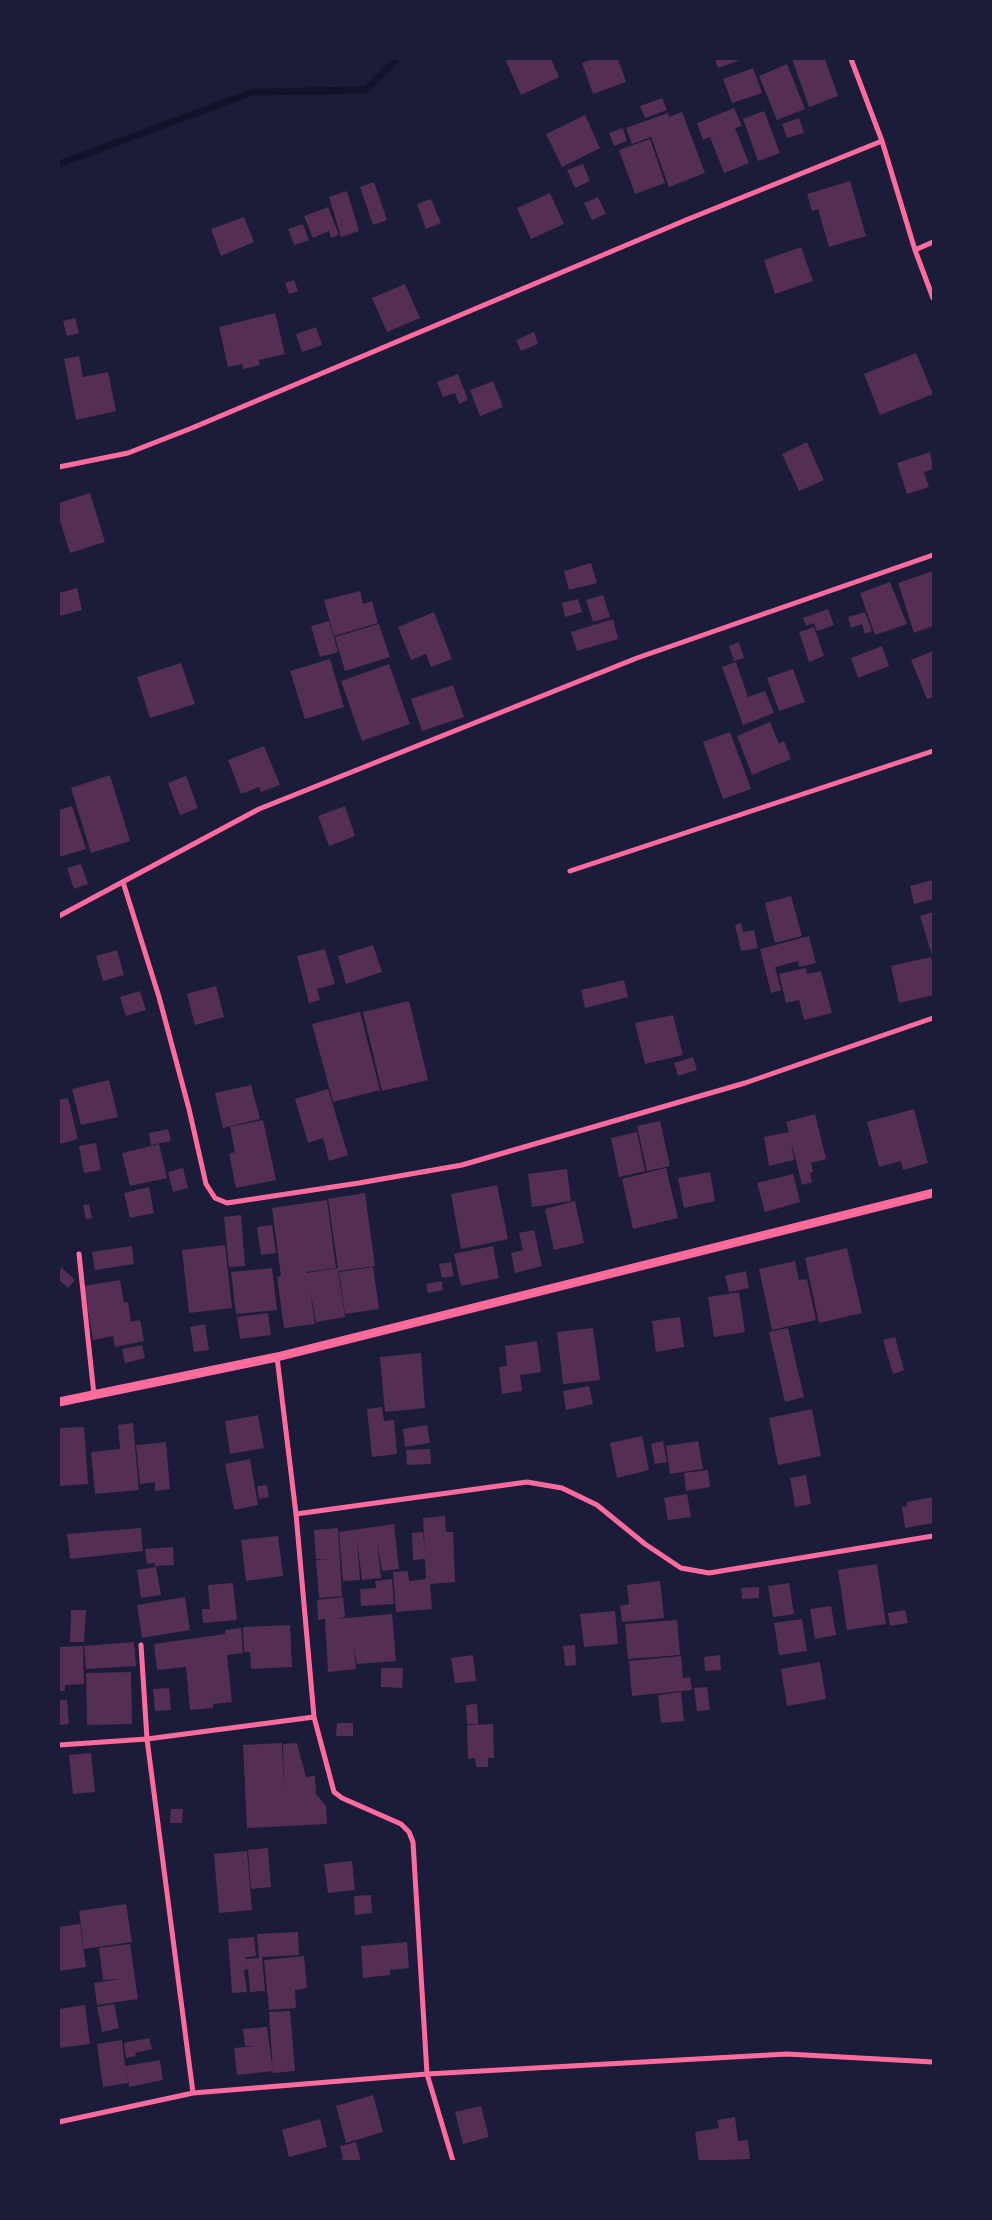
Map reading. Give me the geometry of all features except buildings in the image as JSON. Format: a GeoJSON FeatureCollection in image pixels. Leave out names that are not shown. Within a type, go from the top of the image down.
{"type":"FeatureCollection","features":[{"type":"Feature","properties":{"kind":"street"},"geometry":{"type":"LineString","coordinates":[[851,59],[882,141],[915,250],[933,298]]}},
{"type":"Feature","properties":{"kind":"street"},"geometry":{"type":"LineString","coordinates":[[59,467],[128,453],[192,428],[686,220],[882,141]]}},
{"type":"Feature","properties":{"kind":"street"},"geometry":{"type":"LineString","coordinates":[[915,250],[933,242]]}},
{"type":"Feature","properties":{"kind":"street"},"geometry":{"type":"LineString","coordinates":[[59,916],[268,805],[637,658],[933,555]]}},
{"type":"Feature","properties":{"kind":"street"},"geometry":{"type":"LineString","coordinates":[[570,871],[933,751]]}},
{"type":"Feature","properties":{"kind":"street"},"geometry":{"type":"LineString","coordinates":[[123,882],[159,997],[189,1109],[206,1184],[215,1198],[227,1203],[462,1165],[745,1083],[933,1018]]}},
{"type":"Feature","properties":{"kind":"street"},"geometry":{"type":"LineString","coordinates":[[59,1402],[277,1357],[933,1193]]}},
{"type":"Feature","properties":{"kind":"street"},"geometry":{"type":"LineString","coordinates":[[79,1254],[94,1395]]}},
{"type":"Feature","properties":{"kind":"street"},"geometry":{"type":"LineString","coordinates":[[277,1357],[296,1514],[314,1716],[334,1792],[342,1798],[402,1824],[409,1832],[413,1842],[427,2074],[453,2161]]}},
{"type":"Feature","properties":{"kind":"street"},"geometry":{"type":"LineString","coordinates":[[296,1514],[527,1482],[562,1488],[597,1505],[645,1544],[681,1568],[709,1573],[933,1536]]}},
{"type":"Feature","properties":{"kind":"street"},"geometry":{"type":"LineString","coordinates":[[141,1645],[147,1739],[193,2093]]}},
{"type":"Feature","properties":{"kind":"street"},"geometry":{"type":"LineString","coordinates":[[59,1745],[147,1739],[314,1716]]}},
{"type":"Feature","properties":{"kind":"street"},"geometry":{"type":"LineString","coordinates":[[59,2122],[193,2093],[427,2074],[787,2054],[933,2062]]}},
{"type":"Feature","properties":{"kind":"waterway"},"geometry":{"type":"LineString","coordinates":[[59,164],[253,92],[366,90],[396,59]]}}]}
